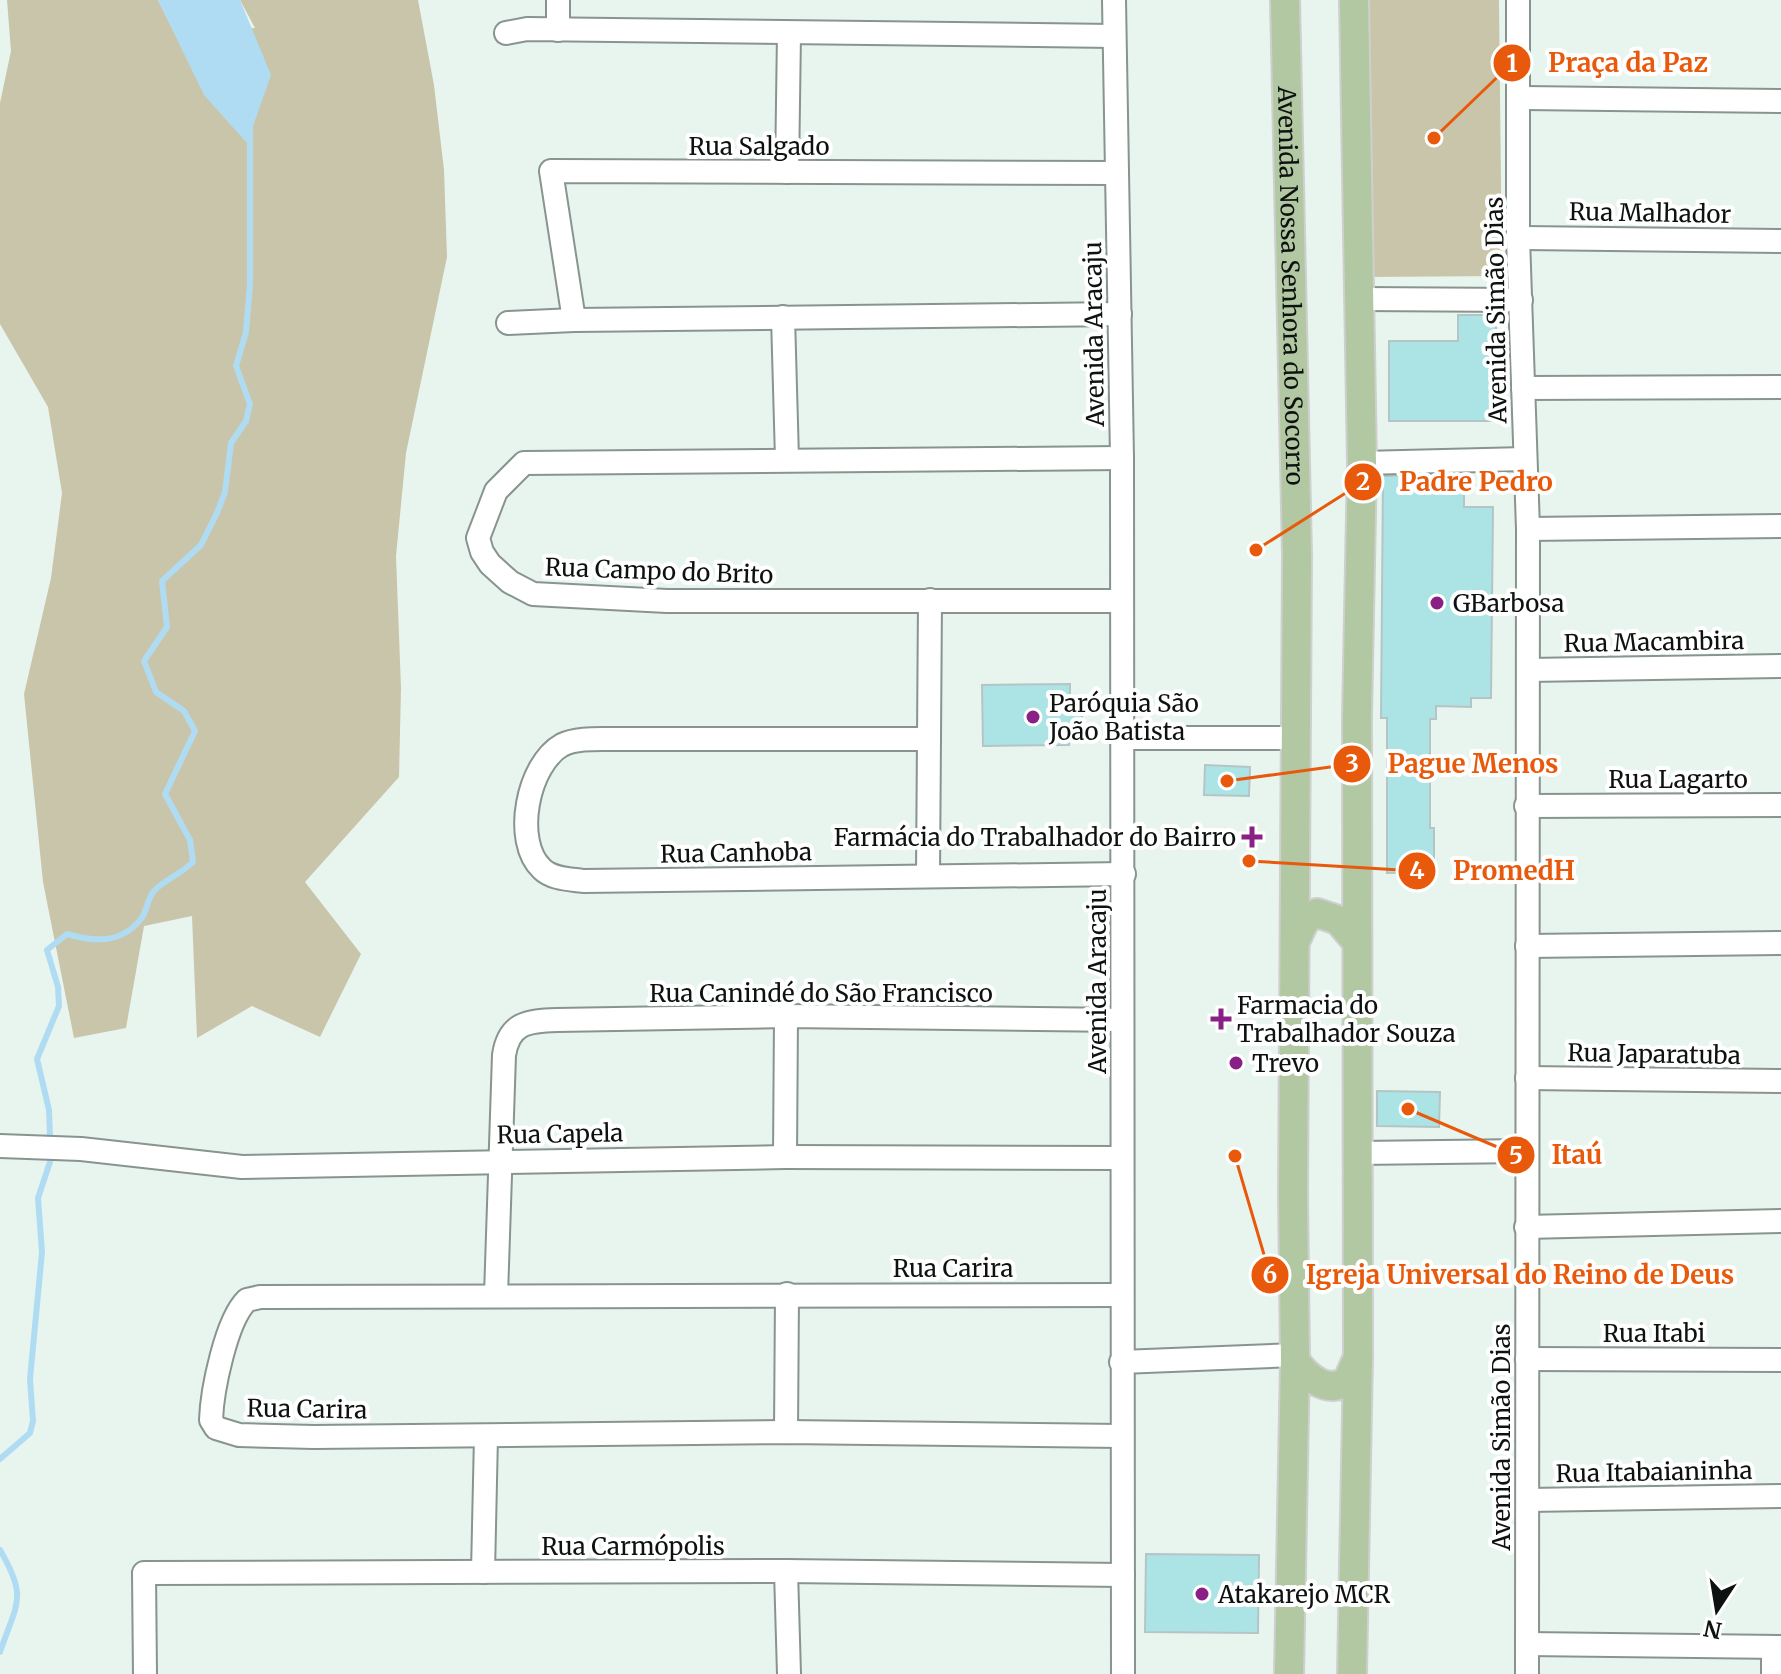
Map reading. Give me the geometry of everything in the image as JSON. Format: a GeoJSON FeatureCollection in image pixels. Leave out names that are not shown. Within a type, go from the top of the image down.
{"type":"FeatureCollection","features":[{"type":"Feature","properties":{"kind":"main road","name":"Avenida Nossa Senhora do Socorro"},"geometry":{"type":"LineString","coordinates":[[1285,0],[1297,555],[1295,1358],[1289,1674]]}},
{"type":"Feature","properties":{"kind":"main road"},"geometry":{"type":"LineString","coordinates":[[1352,1674],[1358,1357],[1357,942],[1362,463],[1354,0]]}},
{"type":"Feature","properties":{"kind":"main road"},"geometry":{"type":"LineString","coordinates":[[1294,945],[1305,920],[1317,913],[1338,920],[1357,942]]}},
{"type":"Feature","properties":{"kind":"main road"},"geometry":{"type":"LineString","coordinates":[[1295,1358],[1311,1379],[1337,1386],[1348,1380],[1358,1357]]}},
{"type":"Feature","properties":{"kind":"street"},"geometry":{"type":"LineString","coordinates":[[558,0],[558,30]]}},
{"type":"Feature","properties":{"kind":"street","name":"Avenida Aracaju"},"geometry":{"type":"LineString","coordinates":[[1114,0],[1122,458],[1124,874],[1120,1295],[1123,1674]]}},
{"type":"Feature","properties":{"kind":"street","name":"Avenida Simão Dias"},"geometry":{"type":"LineString","coordinates":[[1518,0],[1518,238],[1528,529],[1525,1151],[1527,1674]]}},
{"type":"Feature","properties":{"kind":"street"},"geometry":{"type":"LineString","coordinates":[[506,33],[558,30],[1114,36]]}},
{"type":"Feature","properties":{"kind":"street"},"geometry":{"type":"LineString","coordinates":[[787,172],[789,33]]}},
{"type":"Feature","properties":{"kind":"street"},"geometry":{"type":"LineString","coordinates":[[1520,98],[1781,101]]}},
{"type":"Feature","properties":{"kind":"street","name":"Rua Salgado"},"geometry":{"type":"LineString","coordinates":[[574,320],[551,171],[1117,173]]}},
{"type":"Feature","properties":{"kind":"street","name":"Rua Malhador"},"geometry":{"type":"LineString","coordinates":[[1518,238],[1781,241]]}},
{"type":"Feature","properties":{"kind":"street"},"geometry":{"type":"LineString","coordinates":[[1360,299],[1521,300]]}},
{"type":"Feature","properties":{"kind":"street"},"geometry":{"type":"LineString","coordinates":[[508,323],[1120,314]]}},
{"type":"Feature","properties":{"kind":"street"},"geometry":{"type":"LineString","coordinates":[[783,317],[787,459]]}},
{"type":"Feature","properties":{"kind":"street"},"geometry":{"type":"LineString","coordinates":[[1523,388],[1781,387]]}},
{"type":"Feature","properties":{"kind":"street","name":"Rua Campo do Brito"},"geometry":{"type":"LineString","coordinates":[[1121,601],[667,601],[540,595],[510,582],[490,564],[479,544],[491,500],[509,474],[524,463],[1122,458]]}},
{"type":"Feature","properties":{"kind":"street"},"geometry":{"type":"LineString","coordinates":[[1362,463],[1525,459]]}},
{"type":"Feature","properties":{"kind":"street"},"geometry":{"type":"LineString","coordinates":[[1528,529],[1781,526]]}},
{"type":"Feature","properties":{"kind":"street"},"geometry":{"type":"LineString","coordinates":[[928,875],[930,600]]}},
{"type":"Feature","properties":{"kind":"street","name":"Rua Macambira"},"geometry":{"type":"LineString","coordinates":[[1528,670],[1781,666]]}},
{"type":"Feature","properties":{"kind":"street"},"geometry":{"type":"LineString","coordinates":[[1122,738],[1295,738]]}},
{"type":"Feature","properties":{"kind":"street","name":"Rua Canhoba"},"geometry":{"type":"LineString","coordinates":[[929,739],[611,739],[565,743],[540,769],[529,807],[530,848],[543,871],[566,879],[611,881],[1124,874]]}},
{"type":"Feature","properties":{"kind":"street","name":"Rua Lagarto"},"geometry":{"type":"LineString","coordinates":[[1526,806],[1781,805]]}},
{"type":"Feature","properties":{"kind":"street"},"geometry":{"type":"LineString","coordinates":[[1527,946],[1781,943]]}},
{"type":"Feature","properties":{"kind":"street"},"geometry":{"type":"LineString","coordinates":[[785,1157],[786,1016]]}},
{"type":"Feature","properties":{"kind":"street","name":"Rua Canindé do São Francisco"},"geometry":{"type":"LineString","coordinates":[[500,1160],[504,1055],[510,1034],[519,1025],[557,1020],[786,1016],[1122,1020]]}},
{"type":"Feature","properties":{"kind":"street","name":"Rua Japaratuba"},"geometry":{"type":"LineString","coordinates":[[1527,1078],[1781,1081]]}},
{"type":"Feature","properties":{"kind":"street","name":"Rua Capela"},"geometry":{"type":"LineString","coordinates":[[0,1146],[110,1151],[242,1167],[785,1157],[1121,1158]]}},
{"type":"Feature","properties":{"kind":"street"},"geometry":{"type":"LineString","coordinates":[[1358,1153],[1525,1151]]}},
{"type":"Feature","properties":{"kind":"street"},"geometry":{"type":"LineString","coordinates":[[496,1295],[500,1160]]}},
{"type":"Feature","properties":{"kind":"street"},"geometry":{"type":"LineString","coordinates":[[1526,1227],[1781,1221]]}},
{"type":"Feature","properties":{"kind":"street"},"geometry":{"type":"LineString","coordinates":[[786,1432],[787,1294]]}},
{"type":"Feature","properties":{"kind":"street","name":"Rua Carira"},"geometry":{"type":"LineString","coordinates":[[1120,1295],[288,1295],[247,1300],[236,1315],[223,1357],[211,1424],[251,1436],[786,1432],[1121,1436]]}},
{"type":"Feature","properties":{"kind":"street"},"geometry":{"type":"LineString","coordinates":[[1121,1362],[1295,1358]]}},
{"type":"Feature","properties":{"kind":"street","name":"Rua Itabi"},"geometry":{"type":"LineString","coordinates":[[1527,1359],[1781,1360]]}},
{"type":"Feature","properties":{"kind":"street"},"geometry":{"type":"LineString","coordinates":[[483,1572],[486,1436]]}},
{"type":"Feature","properties":{"kind":"street","name":"Rua Itabaianinha"},"geometry":{"type":"LineString","coordinates":[[1528,1500],[1781,1496]]}},
{"type":"Feature","properties":{"kind":"street"},"geometry":{"type":"LineString","coordinates":[[786,1571],[789,1674]]}},
{"type":"Feature","properties":{"kind":"street","name":"Rua Carmópolis"},"geometry":{"type":"LineString","coordinates":[[145,1674],[144,1573],[786,1571],[1123,1575]]}},
{"type":"Feature","properties":{"kind":"street"},"geometry":{"type":"LineString","coordinates":[[1527,1644],[1777,1647],[1773,1674]]}},
{"type":"Feature","properties":{"kind":"shaded area"},"geometry":{"type":"Polygon","coordinates":[[[7,0],[158,0],[176,36],[255,28],[240,0],[418,0],[434,85],[444,170],[447,257],[406,453],[396,556],[401,688],[399,777],[305,882],[361,954],[320,1037],[252,1006],[197,1038],[192,916],[144,926],[126,1028],[74,1038],[43,882],[24,694],[51,578],[62,493],[48,407],[0,324],[0,103],[11,51],[7,0]]]}},
{"type":"Feature","properties":{"kind":"shaded area"},"geometry":{"type":"Polygon","coordinates":[[[1366,0],[1499,0],[1502,276],[1368,277],[1366,0]]]}},
{"type":"Feature","properties":{"kind":"water"},"geometry":{"type":"Polygon","coordinates":[[[158,0],[240,0],[271,75],[247,143],[204,95],[158,0]]]}},
{"type":"Feature","properties":{"kind":"building"},"geometry":{"type":"Polygon","coordinates":[[[1458,315],[1496,315],[1496,421],[1389,421],[1389,341],[1458,341],[1458,315]]]}},
{"type":"Feature","properties":{"kind":"building","name":"GBarbosa"},"geometry":{"type":"Polygon","coordinates":[[[1464,474],[1464,507],[1493,507],[1491,698],[1471,698],[1471,707],[1436,706],[1436,719],[1430,719],[1430,828],[1434,828],[1434,872],[1387,873],[1387,718],[1381,718],[1383,476],[1464,474]]]}},
{"type":"Feature","properties":{"kind":"building","name":"Paróquia São João Batista"},"geometry":{"type":"Polygon","coordinates":[[[1070,684],[1070,706],[1082,706],[1082,729],[1069,729],[1069,745],[983,746],[982,685],[1070,684]]]}},
{"type":"Feature","properties":{"kind":"building"},"geometry":{"type":"Polygon","coordinates":[[[1205,765],[1250,767],[1249,796],[1204,795],[1205,765]]]}},
{"type":"Feature","properties":{"kind":"building"},"geometry":{"type":"Polygon","coordinates":[[[1377,1091],[1440,1092],[1439,1127],[1377,1126],[1377,1091]]]}},
{"type":"Feature","properties":{"kind":"building","name":"Atakarejo MCR"},"geometry":{"type":"Polygon","coordinates":[[[1146,1554],[1259,1555],[1258,1633],[1145,1632],[1146,1554]]]}},
{"type":"Feature","properties":{"kind":"waterway"},"geometry":{"type":"LineString","coordinates":[[50,1137],[49,1110],[37,1059],[59,1006],[58,987],[47,950],[67,934],[87,939],[107,939],[125,933],[141,919],[157,888],[193,862],[190,840],[165,794],[195,731],[184,711],[156,692],[144,661],[167,627],[162,581],[201,545],[217,513],[225,492],[231,443],[246,421],[250,404],[236,366],[246,332],[250,284],[250,127]]}},
{"type":"Feature","properties":{"kind":"waterway"},"geometry":{"type":"LineString","coordinates":[[0,1459],[30,1433],[33,1421],[30,1379],[42,1252],[38,1198],[50,1162]]}},
{"type":"Feature","properties":{"kind":"waterway"},"geometry":{"type":"LineString","coordinates":[[0,1550],[17,1590],[15,1610],[0,1652]]}},
{"type":"Feature","properties":{"kind":"place","name":"Praça da Paz"},"geometry":{"type":"Point","coordinates":[1434,138]}},
{"type":"Feature","properties":{"kind":"place","name":"Padre Pedro"},"geometry":{"type":"Point","coordinates":[1256,550]}},
{"type":"Feature","properties":{"kind":"place","name":"GBarbosa"},"geometry":{"type":"Point","coordinates":[1437,603]}},
{"type":"Feature","properties":{"kind":"place","name":"Paróquia São João Batista"},"geometry":{"type":"Point","coordinates":[1033,717]}},
{"type":"Feature","properties":{"kind":"place","name":"Pague Menos"},"geometry":{"type":"Point","coordinates":[1227,781]}},
{"type":"Feature","properties":{"kind":"place","name":"Farmácia do Trabalhador do Bairro"},"geometry":{"type":"Point","coordinates":[1252,837]}},
{"type":"Feature","properties":{"kind":"place","name":"PromedH"},"geometry":{"type":"Point","coordinates":[1249,861]}},
{"type":"Feature","properties":{"kind":"place","name":"Farmacia do Trabalhador Souza"},"geometry":{"type":"Point","coordinates":[1221,1019]}},
{"type":"Feature","properties":{"kind":"place","name":"Trevo"},"geometry":{"type":"Point","coordinates":[1236,1063]}},
{"type":"Feature","properties":{"kind":"place","name":"Itaú"},"geometry":{"type":"Point","coordinates":[1408,1109]}},
{"type":"Feature","properties":{"kind":"place","name":"Igreja Universal do Reino de Deus"},"geometry":{"type":"Point","coordinates":[1235,1156]}},
{"type":"Feature","properties":{"kind":"place","name":"Atakarejo MCR"},"geometry":{"type":"Point","coordinates":[1202,1594]}}]}
